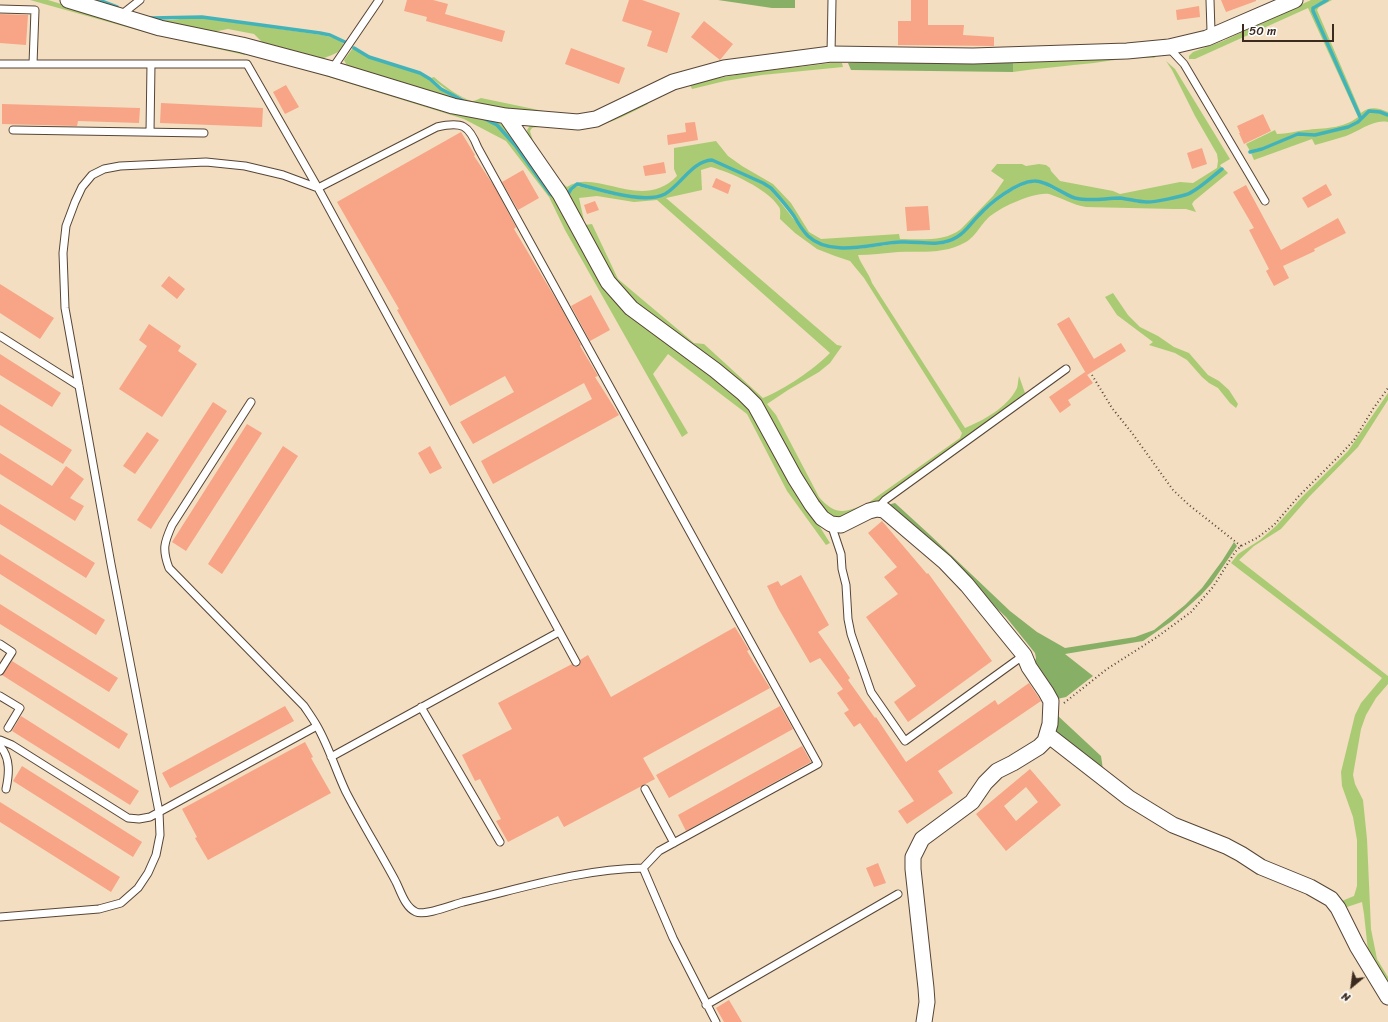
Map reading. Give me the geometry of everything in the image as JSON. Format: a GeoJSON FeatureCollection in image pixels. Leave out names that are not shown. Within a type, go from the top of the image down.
{"type":"FeatureCollection","features":[{"type":"Feature","properties":{"kind":"street"},"geometry":{"type":"LineString","coordinates":[[68,0],[160,28],[242,45],[332,69],[453,106],[506,116],[578,122],[596,119],[673,82],[724,68],[831,54],[973,56],[1127,51],[1169,48],[1207,38],[1296,0]]}},
{"type":"Feature","properties":{"kind":"street"},"geometry":{"type":"LineString","coordinates":[[506,116],[560,194],[608,282],[631,308],[715,370],[755,405],[795,478],[822,518],[831,524],[841,525],[869,511],[878,509],[884,510],[945,562],[982,602],[1024,655],[1029,667],[1051,701],[1048,735],[1045,741],[1039,747],[997,771],[985,783],[972,802],[922,839],[914,857],[913,869],[927,1002],[924,1022]]}},
{"type":"Feature","properties":{"kind":"street"},"geometry":{"type":"LineString","coordinates":[[1048,735],[1129,798],[1173,825],[1226,846],[1241,854],[1261,868],[1310,887],[1331,899],[1338,908],[1357,946],[1388,997]]}},
{"type":"Feature","properties":{"kind":"lane"},"geometry":{"type":"LineString","coordinates":[[119,16],[140,0]]}},
{"type":"Feature","properties":{"kind":"lane"},"geometry":{"type":"LineString","coordinates":[[332,69],[379,0]]}},
{"type":"Feature","properties":{"kind":"lane"},"geometry":{"type":"LineString","coordinates":[[831,54],[832,0]]}},
{"type":"Feature","properties":{"kind":"lane"},"geometry":{"type":"LineString","coordinates":[[1207,38],[1211,31],[1210,0]]}},
{"type":"Feature","properties":{"kind":"lane"},"geometry":{"type":"LineString","coordinates":[[0,9],[35,10],[33,64]]}},
{"type":"Feature","properties":{"kind":"lane"},"geometry":{"type":"LineString","coordinates":[[1169,48],[1184,64],[1266,201]]}},
{"type":"Feature","properties":{"kind":"lane"},"geometry":{"type":"LineString","coordinates":[[0,64],[247,64],[318,188],[576,662]]}},
{"type":"Feature","properties":{"kind":"lane"},"geometry":{"type":"LineString","coordinates":[[150,132],[151,64]]}},
{"type":"Feature","properties":{"kind":"lane"},"geometry":{"type":"LineString","coordinates":[[0,917],[100,909],[121,903],[138,888],[148,872],[156,856],[160,835],[159,812],[65,308],[63,253],[66,226],[75,202],[82,187],[92,175],[120,166],[206,162],[245,166],[282,175],[318,188],[438,127],[452,123],[464,126],[473,136],[528,240],[818,764],[659,851],[643,868],[602,871],[546,881],[449,906],[433,912],[416,912],[404,899],[397,883],[370,838],[346,792],[317,726],[304,706],[169,568],[164,555],[166,540],[172,525],[251,402]]}},
{"type":"Feature","properties":{"kind":"lane"},"geometry":{"type":"LineString","coordinates":[[13,130],[204,133]]}},
{"type":"Feature","properties":{"kind":"lane"},"geometry":{"type":"LineString","coordinates":[[0,336],[79,386]]}},
{"type":"Feature","properties":{"kind":"lane"},"geometry":{"type":"LineString","coordinates":[[878,509],[885,500],[1066,369]]}},
{"type":"Feature","properties":{"kind":"lane"},"geometry":{"type":"LineString","coordinates":[[831,524],[841,554],[851,634],[871,692],[905,741],[1024,655]]}},
{"type":"Feature","properties":{"kind":"lane"},"geometry":{"type":"LineString","coordinates":[[331,757],[559,632]]}},
{"type":"Feature","properties":{"kind":"lane"},"geometry":{"type":"LineString","coordinates":[[0,644],[12,652],[0,672]]}},
{"type":"Feature","properties":{"kind":"lane"},"geometry":{"type":"LineString","coordinates":[[0,696],[20,708],[8,728]]}},
{"type":"Feature","properties":{"kind":"lane"},"geometry":{"type":"LineString","coordinates":[[421,707],[500,842]]}},
{"type":"Feature","properties":{"kind":"lane"},"geometry":{"type":"LineString","coordinates":[[0,740],[12,745],[128,818],[140,819],[150,817],[317,726]]}},
{"type":"Feature","properties":{"kind":"lane"},"geometry":{"type":"LineString","coordinates":[[0,746],[4,751],[8,765],[6,790]]}},
{"type":"Feature","properties":{"kind":"lane"},"geometry":{"type":"LineString","coordinates":[[645,789],[674,843]]}},
{"type":"Feature","properties":{"kind":"lane"},"geometry":{"type":"LineString","coordinates":[[643,868],[673,938],[716,1022]]}},
{"type":"Feature","properties":{"kind":"lane"},"geometry":{"type":"LineString","coordinates":[[706,1004],[898,894]]}},
{"type":"Feature","properties":{"kind":"path"},"geometry":{"type":"LineString","coordinates":[[1092,375],[1112,408],[1173,490],[1189,505],[1241,546]]}},
{"type":"Feature","properties":{"kind":"path"},"geometry":{"type":"LineString","coordinates":[[1051,708],[1064,703],[1107,669],[1157,637],[1191,612],[1214,587],[1235,552],[1241,546],[1257,538],[1274,526],[1298,497],[1354,440],[1388,388]]}},
{"type":"Feature","properties":{"kind":"green space"},"geometry":{"type":"Polygon","coordinates":[[[30,0],[48,0],[132,26],[245,53],[245,55],[155,35],[30,0]]]}},
{"type":"Feature","properties":{"kind":"green space"},"geometry":{"type":"Polygon","coordinates":[[[718,0],[795,0],[795,8],[772,8],[718,0]]]}},
{"type":"Feature","properties":{"kind":"green space"},"geometry":{"type":"Polygon","coordinates":[[[1311,0],[1325,0],[1313,6],[1312,11],[1360,118],[1340,129],[1315,134],[1298,133],[1250,151],[1246,144],[1275,130],[1277,134],[1281,134],[1333,127],[1346,124],[1358,117],[1308,8],[1195,59],[1189,59],[1189,56],[1193,52],[1223,41],[1311,0]]]}},
{"type":"Feature","properties":{"kind":"green space"},"geometry":{"type":"Polygon","coordinates":[[[1328,0],[1332,0],[1319,7],[1317,10],[1361,113],[1368,109],[1374,108],[1388,112],[1388,114],[1380,111],[1369,110],[1361,117],[1313,11],[1314,8],[1328,0]]]}},
{"type":"Feature","properties":{"kind":"green space"},"geometry":{"type":"Polygon","coordinates":[[[203,18],[322,35],[338,39],[344,44],[338,52],[332,55],[312,60],[262,45],[262,42],[254,34],[228,29],[213,32],[149,19],[172,20],[203,18]]]}},
{"type":"Feature","properties":{"kind":"green space"},"geometry":{"type":"Polygon","coordinates":[[[353,48],[368,57],[421,74],[440,90],[462,101],[348,68],[344,60],[353,48]]]}},
{"type":"Feature","properties":{"kind":"green space"},"geometry":{"type":"Polygon","coordinates":[[[1149,55],[1156,58],[1125,59],[1013,72],[1013,60],[1149,55]]]}},
{"type":"Feature","properties":{"kind":"green space"},"geometry":{"type":"Polygon","coordinates":[[[278,58],[441,108],[480,118],[497,125],[483,118],[497,121],[514,134],[520,140],[559,196],[613,297],[637,320],[700,364],[751,406],[786,473],[830,543],[826,545],[787,491],[747,414],[668,354],[653,374],[688,433],[682,437],[565,230],[549,197],[506,141],[464,119],[277,61],[278,58]],[[497,125],[514,145],[550,194],[515,144],[497,125]]]}},
{"type":"Feature","properties":{"kind":"green space"},"geometry":{"type":"Polygon","coordinates":[[[906,60],[1013,60],[1013,72],[851,70],[848,63],[906,60]]]}},
{"type":"Feature","properties":{"kind":"green space"},"geometry":{"type":"Polygon","coordinates":[[[1166,61],[1175,69],[1230,159],[1220,165],[1222,168],[1190,192],[1173,197],[1145,201],[1122,198],[1080,198],[1069,195],[1043,181],[1032,180],[1017,185],[995,199],[964,231],[951,239],[938,243],[902,241],[847,247],[826,245],[812,239],[772,187],[712,160],[699,164],[671,189],[656,196],[646,197],[621,194],[577,183],[591,182],[634,190],[649,191],[663,186],[677,176],[674,169],[674,148],[716,141],[728,156],[773,184],[791,203],[809,232],[821,239],[899,234],[900,239],[940,238],[955,233],[961,229],[993,196],[1004,180],[991,171],[997,164],[1022,164],[1026,166],[1039,164],[1046,165],[1060,181],[1113,191],[1120,194],[1180,182],[1193,183],[1217,168],[1217,154],[1166,61]]]}},
{"type":"Feature","properties":{"kind":"green space"},"geometry":{"type":"Polygon","coordinates":[[[831,63],[842,63],[843,67],[762,75],[725,81],[692,89],[690,85],[742,74],[831,63]]]}},
{"type":"Feature","properties":{"kind":"green space"},"geometry":{"type":"Polygon","coordinates":[[[434,77],[457,94],[472,101],[481,98],[553,113],[475,108],[463,98],[451,93],[431,78],[434,77]]]}},
{"type":"Feature","properties":{"kind":"green space"},"geometry":{"type":"Polygon","coordinates":[[[647,102],[648,104],[604,124],[576,129],[542,127],[532,128],[530,131],[533,141],[560,181],[567,187],[575,184],[570,188],[567,194],[529,139],[527,130],[531,124],[647,102]]]}},
{"type":"Feature","properties":{"kind":"green space"},"geometry":{"type":"Polygon","coordinates":[[[1369,112],[1388,116],[1388,122],[1377,122],[1346,136],[1315,145],[1312,139],[1254,160],[1251,153],[1299,135],[1315,136],[1348,128],[1359,123],[1369,112]]]}},
{"type":"Feature","properties":{"kind":"green space"},"geometry":{"type":"Polygon","coordinates":[[[712,161],[770,189],[807,236],[816,243],[835,248],[857,249],[902,243],[936,245],[948,243],[958,238],[979,216],[1011,191],[1034,182],[1041,183],[1064,195],[1085,201],[1122,199],[1139,203],[1154,203],[1190,194],[1224,169],[1228,173],[1194,201],[1192,204],[1196,212],[1186,209],[1086,207],[1049,194],[1035,195],[1008,205],[993,214],[969,240],[952,248],[929,252],[898,252],[858,255],[872,283],[965,428],[987,417],[1007,402],[1017,388],[1019,376],[1025,393],[972,434],[888,494],[874,506],[843,516],[835,517],[820,507],[775,430],[634,305],[614,280],[568,195],[571,189],[577,186],[609,194],[634,198],[656,198],[671,191],[693,170],[705,162],[712,161]],[[711,167],[701,170],[702,190],[666,198],[837,345],[842,346],[830,363],[819,372],[767,404],[776,415],[819,497],[825,503],[831,508],[842,511],[853,509],[868,503],[960,438],[962,433],[864,278],[850,261],[817,249],[795,233],[780,219],[780,208],[774,200],[758,188],[738,177],[711,167]],[[597,196],[579,198],[585,225],[592,224],[618,279],[694,343],[704,344],[763,398],[780,390],[798,378],[830,353],[657,200],[634,202],[597,196]]]}},
{"type":"Feature","properties":{"kind":"green space"},"geometry":{"type":"Polygon","coordinates":[[[1113,293],[1128,315],[1140,327],[1158,336],[1174,347],[1189,353],[1208,375],[1219,381],[1229,390],[1238,404],[1236,408],[1218,388],[1202,377],[1187,360],[1175,353],[1149,345],[1153,342],[1117,315],[1105,297],[1113,293]]]}},
{"type":"Feature","properties":{"kind":"green space"},"geometry":{"type":"Polygon","coordinates":[[[1388,393],[1388,400],[1358,447],[1309,497],[1281,529],[1254,546],[1239,560],[1388,676],[1388,684],[1376,698],[1366,715],[1361,729],[1353,775],[1355,784],[1363,800],[1367,839],[1371,929],[1377,959],[1388,977],[1388,992],[1369,960],[1362,902],[1341,909],[1337,903],[1354,896],[1357,886],[1357,840],[1353,817],[1342,786],[1341,772],[1355,715],[1361,703],[1382,678],[1231,563],[1238,554],[1260,540],[1276,526],[1301,498],[1348,451],[1388,393]]]}},
{"type":"Feature","properties":{"kind":"green space"},"geometry":{"type":"Polygon","coordinates":[[[895,503],[1010,611],[1037,632],[1065,648],[1135,637],[1154,630],[1185,605],[1202,588],[1234,542],[1237,546],[1211,584],[1201,595],[1172,621],[1143,641],[1065,654],[1093,676],[1066,697],[1057,699],[1033,667],[1036,658],[1035,653],[1006,617],[887,505],[895,503]]]}},
{"type":"Feature","properties":{"kind":"green space"},"geometry":{"type":"Polygon","coordinates":[[[1057,715],[1101,756],[1104,776],[1055,737],[1053,724],[1057,715]]]}},
{"type":"Feature","properties":{"kind":"building"},"geometry":{"type":"Polygon","coordinates":[[[407,0],[433,0],[448,4],[445,14],[505,31],[502,42],[426,21],[427,17],[404,11],[407,0]]]}},
{"type":"Feature","properties":{"kind":"building"},"geometry":{"type":"Polygon","coordinates":[[[629,0],[642,0],[680,13],[667,53],[647,46],[652,31],[622,21],[629,0]]]}},
{"type":"Feature","properties":{"kind":"building"},"geometry":{"type":"Polygon","coordinates":[[[911,0],[928,0],[928,25],[964,25],[963,35],[994,37],[994,46],[898,45],[898,21],[911,21],[911,0]]]}},
{"type":"Feature","properties":{"kind":"building"},"geometry":{"type":"Polygon","coordinates":[[[1221,0],[1256,0],[1256,1],[1226,12],[1221,0]]]}},
{"type":"Feature","properties":{"kind":"building"},"geometry":{"type":"Polygon","coordinates":[[[1199,6],[1200,17],[1177,20],[1176,10],[1199,6]]]}},
{"type":"Feature","properties":{"kind":"building"},"geometry":{"type":"Polygon","coordinates":[[[0,14],[28,15],[26,45],[0,43],[0,14]]]}},
{"type":"Feature","properties":{"kind":"building"},"geometry":{"type":"Polygon","coordinates":[[[704,21],[733,44],[720,60],[691,37],[704,21]]]}},
{"type":"Feature","properties":{"kind":"building"},"geometry":{"type":"Polygon","coordinates":[[[571,48],[625,68],[619,84],[565,64],[571,48]]]}},
{"type":"Feature","properties":{"kind":"building"},"geometry":{"type":"Polygon","coordinates":[[[286,85],[299,107],[285,114],[273,92],[286,85]]]}},
{"type":"Feature","properties":{"kind":"building"},"geometry":{"type":"Polygon","coordinates":[[[161,103],[263,108],[262,127],[160,123],[161,103]]]}},
{"type":"Feature","properties":{"kind":"building"},"geometry":{"type":"Polygon","coordinates":[[[2,104],[140,108],[139,123],[78,121],[77,126],[2,124],[2,104]]]}},
{"type":"Feature","properties":{"kind":"building"},"geometry":{"type":"Polygon","coordinates":[[[1263,114],[1271,131],[1244,144],[1237,126],[1263,114]]]}},
{"type":"Feature","properties":{"kind":"building"},"geometry":{"type":"Polygon","coordinates":[[[695,122],[698,140],[668,145],[667,135],[686,132],[685,123],[695,122]]]}},
{"type":"Feature","properties":{"kind":"building"},"geometry":{"type":"Polygon","coordinates":[[[461,132],[475,155],[474,156],[494,186],[516,227],[514,229],[560,306],[581,345],[580,346],[598,376],[595,377],[619,415],[493,484],[481,461],[592,399],[584,383],[473,444],[460,422],[514,392],[505,376],[450,406],[397,310],[399,309],[337,202],[461,132]]]}},
{"type":"Feature","properties":{"kind":"building"},"geometry":{"type":"Polygon","coordinates":[[[1202,148],[1207,164],[1192,169],[1187,153],[1202,148]]]}},
{"type":"Feature","properties":{"kind":"building"},"geometry":{"type":"Polygon","coordinates":[[[664,162],[666,173],[645,176],[643,166],[664,162]]]}},
{"type":"Feature","properties":{"kind":"building"},"geometry":{"type":"Polygon","coordinates":[[[523,170],[539,198],[518,210],[502,182],[523,170]]]}},
{"type":"Feature","properties":{"kind":"building"},"geometry":{"type":"Polygon","coordinates":[[[716,178],[731,185],[728,194],[712,187],[716,178]]]}},
{"type":"Feature","properties":{"kind":"building"},"geometry":{"type":"Polygon","coordinates":[[[1326,184],[1332,195],[1308,208],[1302,198],[1326,184]]]}},
{"type":"Feature","properties":{"kind":"building"},"geometry":{"type":"Polygon","coordinates":[[[1246,185],[1281,250],[1338,218],[1346,233],[1314,249],[1315,251],[1283,266],[1289,278],[1274,286],[1266,271],[1269,269],[1249,230],[1254,228],[1233,192],[1246,185]]]}},
{"type":"Feature","properties":{"kind":"building"},"geometry":{"type":"Polygon","coordinates":[[[595,201],[599,210],[587,214],[584,205],[595,201]]]}},
{"type":"Feature","properties":{"kind":"building"},"geometry":{"type":"Polygon","coordinates":[[[928,206],[930,230],[907,231],[905,207],[928,206]]]}},
{"type":"Feature","properties":{"kind":"building"},"geometry":{"type":"Polygon","coordinates":[[[169,276],[185,289],[177,299],[161,286],[169,276]]]}},
{"type":"Feature","properties":{"kind":"building"},"geometry":{"type":"Polygon","coordinates":[[[0,284],[54,318],[40,339],[0,313],[0,284]]]}},
{"type":"Feature","properties":{"kind":"building"},"geometry":{"type":"Polygon","coordinates":[[[591,295],[610,330],[590,341],[571,306],[591,295]]]}},
{"type":"Feature","properties":{"kind":"building"},"geometry":{"type":"Polygon","coordinates":[[[1069,317],[1094,359],[1121,343],[1126,351],[1087,375],[1057,324],[1069,317]]]}},
{"type":"Feature","properties":{"kind":"building"},"geometry":{"type":"Polygon","coordinates":[[[149,324],[181,346],[178,351],[197,364],[162,417],[119,389],[147,346],[139,340],[149,324]]]}},
{"type":"Feature","properties":{"kind":"building"},"geometry":{"type":"Polygon","coordinates":[[[0,354],[61,393],[52,407],[0,375],[0,354]]]}},
{"type":"Feature","properties":{"kind":"building"},"geometry":{"type":"Polygon","coordinates":[[[1085,372],[1093,383],[1068,400],[1071,405],[1060,413],[1049,397],[1085,372]]]}},
{"type":"Feature","properties":{"kind":"building"},"geometry":{"type":"Polygon","coordinates":[[[213,402],[227,411],[151,529],[137,520],[213,402]]]}},
{"type":"Feature","properties":{"kind":"building"},"geometry":{"type":"Polygon","coordinates":[[[0,404],[72,450],[63,464],[0,425],[0,404]]]}},
{"type":"Feature","properties":{"kind":"building"},"geometry":{"type":"Polygon","coordinates":[[[247,424],[262,433],[186,551],[172,542],[247,424]]]}},
{"type":"Feature","properties":{"kind":"building"},"geometry":{"type":"Polygon","coordinates":[[[147,432],[159,440],[135,474],[123,466],[147,432]]]}},
{"type":"Feature","properties":{"kind":"building"},"geometry":{"type":"Polygon","coordinates":[[[283,446],[298,456],[222,574],[208,564],[283,446]]]}},
{"type":"Feature","properties":{"kind":"building"},"geometry":{"type":"Polygon","coordinates":[[[430,446],[442,468],[430,474],[418,453],[430,446]]]}},
{"type":"Feature","properties":{"kind":"building"},"geometry":{"type":"Polygon","coordinates":[[[0,453],[52,486],[66,466],[84,479],[70,498],[84,506],[75,521],[0,474],[0,453]]]}},
{"type":"Feature","properties":{"kind":"building"},"geometry":{"type":"Polygon","coordinates":[[[0,504],[95,563],[86,578],[0,524],[0,504]]]}},
{"type":"Feature","properties":{"kind":"building"},"geometry":{"type":"Polygon","coordinates":[[[882,521],[927,574],[928,573],[992,661],[908,722],[894,702],[916,686],[866,617],[898,594],[884,577],[897,567],[868,533],[882,521]]]}},
{"type":"Feature","properties":{"kind":"building"},"geometry":{"type":"Polygon","coordinates":[[[0,554],[105,620],[96,635],[0,574],[0,554]]]}},
{"type":"Feature","properties":{"kind":"building"},"geometry":{"type":"Polygon","coordinates":[[[801,575],[829,625],[818,632],[850,678],[848,680],[875,718],[876,717],[906,762],[995,700],[998,705],[1029,683],[1041,701],[938,771],[953,793],[907,824],[898,811],[914,801],[860,723],[854,727],[844,713],[849,710],[837,693],[843,689],[820,658],[810,663],[767,586],[778,581],[781,586],[801,575]]]}},
{"type":"Feature","properties":{"kind":"building"},"geometry":{"type":"Polygon","coordinates":[[[0,604],[118,678],[109,692],[0,624],[0,604]]]}},
{"type":"Feature","properties":{"kind":"building"},"geometry":{"type":"Polygon","coordinates":[[[735,627],[749,650],[747,651],[770,688],[643,758],[655,779],[564,827],[558,816],[508,842],[496,821],[501,819],[480,779],[475,781],[462,755],[512,729],[498,703],[572,664],[578,667],[580,660],[588,655],[611,697],[735,627]]]}},
{"type":"Feature","properties":{"kind":"building"},"geometry":{"type":"Polygon","coordinates":[[[12,661],[128,734],[119,749],[2,675],[12,661]]]}},
{"type":"Feature","properties":{"kind":"building"},"geometry":{"type":"Polygon","coordinates":[[[285,706],[294,721],[170,788],[162,773],[285,706]]]}},
{"type":"Feature","properties":{"kind":"building"},"geometry":{"type":"Polygon","coordinates":[[[780,706],[793,729],[669,798],[656,775],[780,706]]]}},
{"type":"Feature","properties":{"kind":"building"},"geometry":{"type":"Polygon","coordinates":[[[21,716],[139,791],[130,805],[12,731],[21,716]]]}},
{"type":"Feature","properties":{"kind":"building"},"geometry":{"type":"Polygon","coordinates":[[[305,742],[313,757],[311,758],[331,793],[208,860],[195,838],[197,837],[182,809],[305,742]]]}},
{"type":"Feature","properties":{"kind":"building"},"geometry":{"type":"Polygon","coordinates":[[[802,746],[811,762],[686,831],[678,815],[802,746]]]}},
{"type":"Feature","properties":{"kind":"building"},"geometry":{"type":"Polygon","coordinates":[[[22,766],[142,842],[133,857],[13,781],[22,766]]]}},
{"type":"Feature","properties":{"kind":"building"},"geometry":{"type":"Polygon","coordinates":[[[1030,769],[1061,805],[1006,851],[976,814],[1030,769]],[[1026,787],[1004,806],[1016,821],[1038,802],[1026,787]]]}},
{"type":"Feature","properties":{"kind":"building"},"geometry":{"type":"Polygon","coordinates":[[[0,802],[120,877],[111,892],[0,822],[0,802]]]}},
{"type":"Feature","properties":{"kind":"building"},"geometry":{"type":"Polygon","coordinates":[[[878,863],[886,883],[874,887],[866,868],[878,863]]]}},
{"type":"Feature","properties":{"kind":"building"},"geometry":{"type":"Polygon","coordinates":[[[729,1000],[742,1022],[724,1022],[716,1008],[729,1000]]]}},
{"type":"Feature","properties":{"kind":"waterway"},"geometry":{"type":"LineString","coordinates":[[99,0],[117,7]]}},
{"type":"Feature","properties":{"kind":"waterway"},"geometry":{"type":"LineString","coordinates":[[1327,0],[1313,8],[1313,11],[1361,119]]}},
{"type":"Feature","properties":{"kind":"waterway"},"geometry":{"type":"LineString","coordinates":[[151,18],[202,17],[320,33],[330,35],[345,42]]}},
{"type":"Feature","properties":{"kind":"waterway"},"geometry":{"type":"LineString","coordinates":[[354,48],[369,57],[420,73],[430,79],[441,89],[466,103]]}},
{"type":"Feature","properties":{"kind":"waterway"},"geometry":{"type":"LineString","coordinates":[[1250,152],[1262,149],[1298,134],[1315,135],[1348,127],[1358,122],[1369,111],[1380,112],[1388,115]]}},
{"type":"Feature","properties":{"kind":"waterway"},"geometry":{"type":"LineString","coordinates":[[483,118],[497,125],[515,145],[550,194],[555,197]]}},
{"type":"Feature","properties":{"kind":"waterway"},"geometry":{"type":"LineString","coordinates":[[568,194],[577,184],[621,195],[645,198],[656,197],[671,190],[698,164],[712,160],[771,188],[789,209],[806,234],[817,243],[840,248],[853,248],[901,242],[937,243],[950,240],[963,233],[996,199],[1019,185],[1027,182],[1039,181],[1070,196],[1081,199],[1092,200],[1120,198],[1140,202],[1151,202],[1188,194],[1201,186],[1222,169]]}}]}
